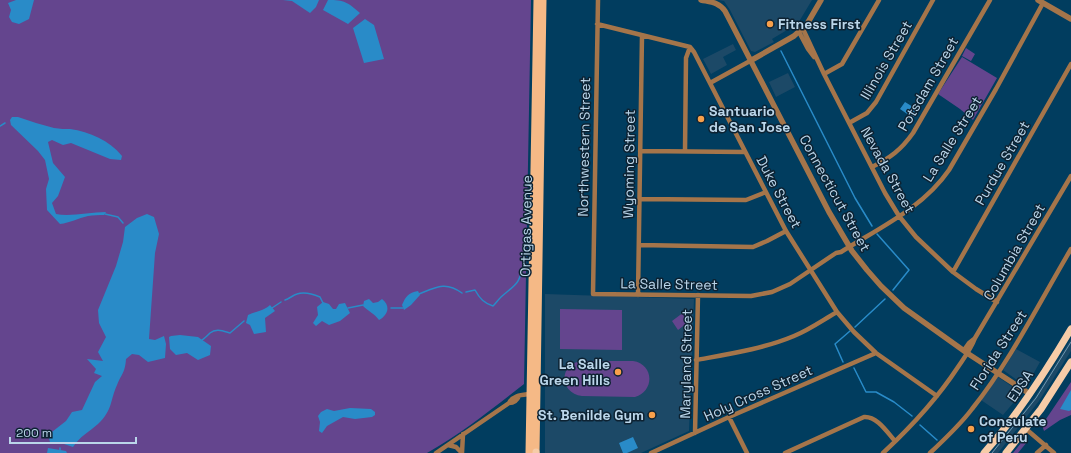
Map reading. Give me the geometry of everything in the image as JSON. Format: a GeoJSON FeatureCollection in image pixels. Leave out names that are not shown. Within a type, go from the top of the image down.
{"type":"FeatureCollection","features":[{"type":"Feature","properties":{"kind":"highway","name":"EDSA"},"geometry":{"type":"LineString","coordinates":[[984,453],[1009,423],[1030,394],[1071,329]]}},
{"type":"Feature","properties":{"kind":"highway"},"geometry":{"type":"LineString","coordinates":[[1006,453],[1041,409],[1071,362]]}},
{"type":"Feature","properties":{"kind":"main road","name":"Ortigas Avenue"},"geometry":{"type":"LineString","coordinates":[[534,453],[530,394],[536,0]]}},
{"type":"Feature","properties":{"kind":"main road","name":"Ortigas Avenue"},"geometry":{"type":"LineString","coordinates":[[534,453],[543,0]]}},
{"type":"Feature","properties":{"kind":"street","name":"Northwestern Street"},"geometry":{"type":"LineString","coordinates":[[593,294],[598,0]]}},
{"type":"Feature","properties":{"kind":"street","name":"Connecticut Street"},"geometry":{"type":"LineString","coordinates":[[701,0],[721,5],[829,212],[849,247],[866,270],[889,294],[911,312],[966,352],[1030,394]]}},
{"type":"Feature","properties":{"kind":"street"},"geometry":{"type":"LineString","coordinates":[[710,83],[794,36],[801,30],[821,0]]}},
{"type":"Feature","properties":{"kind":"street"},"geometry":{"type":"LineString","coordinates":[[824,74],[842,64],[879,0]]}},
{"type":"Feature","properties":{"kind":"street","name":"Illinois Street"},"geometry":{"type":"LineString","coordinates":[[849,123],[867,113],[876,102],[933,0]]}},
{"type":"Feature","properties":{"kind":"street","name":"Potsdam Street"},"geometry":{"type":"LineString","coordinates":[[872,167],[891,158],[905,145],[990,0]]}},
{"type":"Feature","properties":{"kind":"street"},"geometry":{"type":"LineString","coordinates":[[1041,2],[1071,19]]}},
{"type":"Feature","properties":{"kind":"street","name":"La Salle Street"},"geometry":{"type":"LineString","coordinates":[[593,294],[751,296],[772,292],[790,284],[831,258],[836,253],[841,252],[899,216],[931,193],[940,183],[996,89],[1041,2]]}},
{"type":"Feature","properties":{"kind":"street"},"geometry":{"type":"LineString","coordinates":[[597,24],[690,47],[686,58],[685,151]]}},
{"type":"Feature","properties":{"kind":"street","name":"Nevada Street"},"geometry":{"type":"LineString","coordinates":[[801,30],[899,216],[916,237],[953,272],[997,302]]}},
{"type":"Feature","properties":{"kind":"street","name":"Wyoming Street"},"geometry":{"type":"LineString","coordinates":[[638,295],[642,34]]}},
{"type":"Feature","properties":{"kind":"street","name":"Duke Street"},"geometry":{"type":"LineString","coordinates":[[690,47],[786,231],[837,312],[876,354],[937,396]]}},
{"type":"Feature","properties":{"kind":"street","name":"Purdue Street"},"geometry":{"type":"LineString","coordinates":[[953,272],[1071,64]]}},
{"type":"Feature","properties":{"kind":"street"},"geometry":{"type":"LineString","coordinates":[[640,151],[745,152]]}},
{"type":"Feature","properties":{"kind":"street","name":"Columbia Street"},"geometry":{"type":"LineString","coordinates":[[882,453],[916,421],[937,396],[997,302],[1071,176]]}},
{"type":"Feature","properties":{"kind":"street"},"geometry":{"type":"LineString","coordinates":[[640,199],[746,200],[766,192]]}},
{"type":"Feature","properties":{"kind":"street"},"geometry":{"type":"LineString","coordinates":[[639,244],[753,247],[767,242],[786,231]]}},
{"type":"Feature","properties":{"kind":"street","name":"Florida Street"},"geometry":{"type":"LineString","coordinates":[[930,453],[972,410],[998,373],[1020,339],[1071,249]]}},
{"type":"Feature","properties":{"kind":"street","name":"Maryland Street"},"geometry":{"type":"LineString","coordinates":[[695,433],[698,295]]}},
{"type":"Feature","properties":{"kind":"street"},"geometry":{"type":"LineString","coordinates":[[696,360],[777,343],[795,336],[837,312]]}},
{"type":"Feature","properties":{"kind":"street","name":"Holy Cross Street"},"geometry":{"type":"LineString","coordinates":[[651,453],[729,417],[876,354]]}},
{"type":"Feature","properties":{"kind":"street"},"geometry":{"type":"LineString","coordinates":[[436,453],[509,403],[515,396],[530,394]]}},
{"type":"Feature","properties":{"kind":"street"},"geometry":{"type":"LineString","coordinates":[[785,453],[868,416],[874,419],[895,441]]}},
{"type":"Feature","properties":{"kind":"street"},"geometry":{"type":"LineString","coordinates":[[729,417],[747,453]]}},
{"type":"Feature","properties":{"kind":"street"},"geometry":{"type":"LineString","coordinates":[[1026,429],[1054,453]]}},
{"type":"Feature","properties":{"kind":"street"},"geometry":{"type":"LineString","coordinates":[[462,453],[463,434]]}},
{"type":"Feature","properties":{"kind":"street"},"geometry":{"type":"LineString","coordinates":[[448,445],[456,447],[462,453]]}},
{"type":"Feature","properties":{"kind":"street"},"geometry":{"type":"LineString","coordinates":[[1037,453],[1046,446]]}},
{"type":"Feature","properties":{"kind":"shaded area"},"geometry":{"type":"Polygon","coordinates":[[[0,0],[531,0],[524,384],[465,429],[427,453],[0,453],[0,0]]]}},
{"type":"Feature","properties":{"kind":"shaded area"},"geometry":{"type":"Polygon","coordinates":[[[718,0],[812,0],[800,20],[792,27],[772,39],[774,42],[755,52],[751,51],[724,1],[718,0]]]}},
{"type":"Feature","properties":{"kind":"shaded area"},"geometry":{"type":"Polygon","coordinates":[[[733,44],[736,50],[723,57],[727,65],[711,74],[703,59],[733,44]]]}},
{"type":"Feature","properties":{"kind":"shaded area"},"geometry":{"type":"Polygon","coordinates":[[[966,48],[975,54],[971,61],[962,56],[966,48]]]}},
{"type":"Feature","properties":{"kind":"shaded area"},"geometry":{"type":"Polygon","coordinates":[[[962,57],[997,78],[973,120],[938,94],[962,57]]]}},
{"type":"Feature","properties":{"kind":"shaded area"},"geometry":{"type":"Polygon","coordinates":[[[788,73],[795,87],[776,97],[769,82],[788,73]]]}},
{"type":"Feature","properties":{"kind":"shaded area","name":"La Salle Green Hills"},"geometry":{"type":"Polygon","coordinates":[[[545,294],[694,299],[689,431],[641,453],[545,453],[545,294]]]}},
{"type":"Feature","properties":{"kind":"shaded area"},"geometry":{"type":"Polygon","coordinates":[[[560,309],[622,310],[622,350],[560,349],[560,309]]]}},
{"type":"Feature","properties":{"kind":"shaded area"},"geometry":{"type":"Polygon","coordinates":[[[684,312],[691,320],[678,330],[672,321],[684,312]]]}},
{"type":"Feature","properties":{"kind":"shaded area"},"geometry":{"type":"Polygon","coordinates":[[[1071,339],[1071,351],[1039,401],[998,453],[991,453],[1035,397],[1071,339]]]}},
{"type":"Feature","properties":{"kind":"shaded area"},"geometry":{"type":"Polygon","coordinates":[[[1016,349],[1040,362],[1027,385],[1024,385],[1003,370],[1016,349]]]}},
{"type":"Feature","properties":{"kind":"shaded area"},"geometry":{"type":"Polygon","coordinates":[[[583,361],[633,361],[640,363],[648,372],[649,384],[642,394],[635,397],[582,396],[574,394],[565,384],[564,378],[569,366],[583,361]]]}},
{"type":"Feature","properties":{"kind":"shaded area"},"geometry":{"type":"Polygon","coordinates":[[[998,377],[1020,392],[1020,395],[1003,415],[981,400],[998,377]]]}},
{"type":"Feature","properties":{"kind":"shaded area"},"geometry":{"type":"Polygon","coordinates":[[[1071,382],[1071,415],[1060,420],[1044,431],[1042,425],[1071,382]]]}},
{"type":"Feature","properties":{"kind":"shaded area"},"geometry":{"type":"Polygon","coordinates":[[[1027,442],[1018,453],[1013,453],[1021,443],[1027,442]]]}},
{"type":"Feature","properties":{"kind":"water"},"geometry":{"type":"Polygon","coordinates":[[[16,0],[34,0],[29,19],[19,24],[12,22],[9,17],[11,10],[8,3],[16,0]]]}},
{"type":"Feature","properties":{"kind":"water"},"geometry":{"type":"Polygon","coordinates":[[[283,0],[319,0],[316,7],[310,13],[292,1],[283,0]]]}},
{"type":"Feature","properties":{"kind":"water"},"geometry":{"type":"Polygon","coordinates":[[[328,0],[346,2],[360,13],[348,24],[323,10],[328,0]]]}},
{"type":"Feature","properties":{"kind":"water"},"geometry":{"type":"Polygon","coordinates":[[[365,19],[374,25],[384,59],[364,63],[353,28],[365,19]]]}},
{"type":"Feature","properties":{"kind":"water"},"geometry":{"type":"Polygon","coordinates":[[[905,102],[918,110],[913,118],[900,109],[905,102]]]}},
{"type":"Feature","properties":{"kind":"water"},"geometry":{"type":"Polygon","coordinates":[[[12,117],[18,117],[54,128],[85,132],[105,141],[117,150],[122,156],[121,160],[110,159],[71,143],[63,145],[52,140],[48,142],[53,163],[65,177],[58,196],[52,203],[56,214],[67,215],[106,212],[104,215],[88,216],[60,224],[47,210],[46,189],[49,179],[45,160],[38,151],[11,125],[10,120],[12,117]]]}},
{"type":"Feature","properties":{"kind":"water"},"geometry":{"type":"Polygon","coordinates":[[[147,214],[154,217],[159,234],[155,253],[149,339],[155,340],[164,336],[166,344],[165,358],[148,362],[139,355],[132,354],[126,359],[124,370],[115,390],[109,409],[103,419],[73,447],[61,443],[50,442],[48,435],[66,421],[72,412],[82,410],[95,382],[102,376],[94,373],[96,369],[87,359],[103,361],[98,352],[106,337],[99,323],[98,310],[116,266],[123,242],[125,227],[137,218],[147,214]]]}},
{"type":"Feature","properties":{"kind":"water"},"geometry":{"type":"Polygon","coordinates":[[[418,291],[420,295],[404,310],[402,305],[406,297],[418,291]]]}},
{"type":"Feature","properties":{"kind":"water"},"geometry":{"type":"Polygon","coordinates":[[[369,299],[373,303],[382,299],[385,302],[387,305],[387,310],[385,316],[379,320],[363,306],[364,301],[369,299]]]}},
{"type":"Feature","properties":{"kind":"water"},"geometry":{"type":"Polygon","coordinates":[[[323,302],[329,304],[333,309],[336,309],[339,304],[345,303],[350,313],[340,321],[329,325],[322,321],[316,326],[313,323],[318,315],[317,307],[323,302]]]}},
{"type":"Feature","properties":{"kind":"water"},"geometry":{"type":"Polygon","coordinates":[[[270,305],[275,311],[265,318],[266,332],[254,334],[250,325],[246,323],[248,315],[263,310],[270,305]]]}},
{"type":"Feature","properties":{"kind":"water"},"geometry":{"type":"Polygon","coordinates":[[[180,335],[198,337],[211,346],[210,355],[198,360],[187,353],[176,355],[170,349],[169,337],[180,335]]]}},
{"type":"Feature","properties":{"kind":"water"},"geometry":{"type":"Polygon","coordinates":[[[1071,390],[1071,410],[1060,409],[1071,390]]]}},
{"type":"Feature","properties":{"kind":"water"},"geometry":{"type":"Polygon","coordinates":[[[350,408],[371,409],[375,412],[375,415],[372,417],[355,419],[343,417],[327,426],[322,433],[319,431],[320,422],[318,416],[321,412],[327,409],[334,411],[350,408]]]}},
{"type":"Feature","properties":{"kind":"water"},"geometry":{"type":"Polygon","coordinates":[[[633,437],[638,448],[627,453],[623,453],[619,443],[633,437]]]}},
{"type":"Feature","properties":{"kind":"water"},"geometry":{"type":"Polygon","coordinates":[[[48,448],[66,451],[67,453],[47,453],[48,448]]]}},
{"type":"Feature","properties":{"kind":"waterway"},"geometry":{"type":"LineString","coordinates":[[781,51],[855,198],[872,226]]}},
{"type":"Feature","properties":{"kind":"waterway"},"geometry":{"type":"LineString","coordinates":[[0,126],[5,123]]}},
{"type":"Feature","properties":{"kind":"waterway"},"geometry":{"type":"LineString","coordinates":[[105,214],[118,217],[123,223]]}},
{"type":"Feature","properties":{"kind":"waterway"},"geometry":{"type":"LineString","coordinates":[[877,234],[909,270],[893,290]]}},
{"type":"Feature","properties":{"kind":"waterway"},"geometry":{"type":"LineString","coordinates":[[466,292],[475,290],[482,300],[493,306],[516,284],[524,264]]}},
{"type":"Feature","properties":{"kind":"waterway"},"geometry":{"type":"LineString","coordinates":[[419,294],[441,286],[451,287],[462,293]]}},
{"type":"Feature","properties":{"kind":"waterway"},"geometry":{"type":"LineString","coordinates":[[285,300],[300,293],[306,293],[320,297],[323,303]]}},
{"type":"Feature","properties":{"kind":"waterway"},"geometry":{"type":"LineString","coordinates":[[855,327],[885,299]]}},
{"type":"Feature","properties":{"kind":"waterway"},"geometry":{"type":"LineString","coordinates":[[272,308],[281,302]]}},
{"type":"Feature","properties":{"kind":"waterway"},"geometry":{"type":"LineString","coordinates":[[348,308],[363,305]]}},
{"type":"Feature","properties":{"kind":"waterway"},"geometry":{"type":"LineString","coordinates":[[391,308],[403,308]]}},
{"type":"Feature","properties":{"kind":"waterway"},"geometry":{"type":"LineString","coordinates":[[202,340],[212,331],[220,330],[230,333],[244,321]]}},
{"type":"Feature","properties":{"kind":"waterway"},"geometry":{"type":"LineString","coordinates":[[843,362],[835,344],[850,331]]}},
{"type":"Feature","properties":{"kind":"waterway"},"geometry":{"type":"LineString","coordinates":[[854,368],[866,392],[876,392],[894,402],[912,416]]}},
{"type":"Feature","properties":{"kind":"waterway"},"geometry":{"type":"LineString","coordinates":[[920,425],[937,440]]}},
{"type":"Feature","properties":{"kind":"tram line"},"geometry":{"type":"LineString","coordinates":[[992,453],[1036,398],[1071,342]]}},
{"type":"Feature","properties":{"kind":"place","name":"Fitness First"},"geometry":{"type":"Point","coordinates":[770,24]}},
{"type":"Feature","properties":{"kind":"place","name":"Santuario de San Jose"},"geometry":{"type":"Point","coordinates":[701,119]}},
{"type":"Feature","properties":{"kind":"place","name":"La Salle Green Hills"},"geometry":{"type":"Point","coordinates":[618,372]}},
{"type":"Feature","properties":{"kind":"place","name":"St. Benilde Gym"},"geometry":{"type":"Point","coordinates":[652,415]}},
{"type":"Feature","properties":{"kind":"place","name":"Consulate of Peru"},"geometry":{"type":"Point","coordinates":[971,429]}}]}
